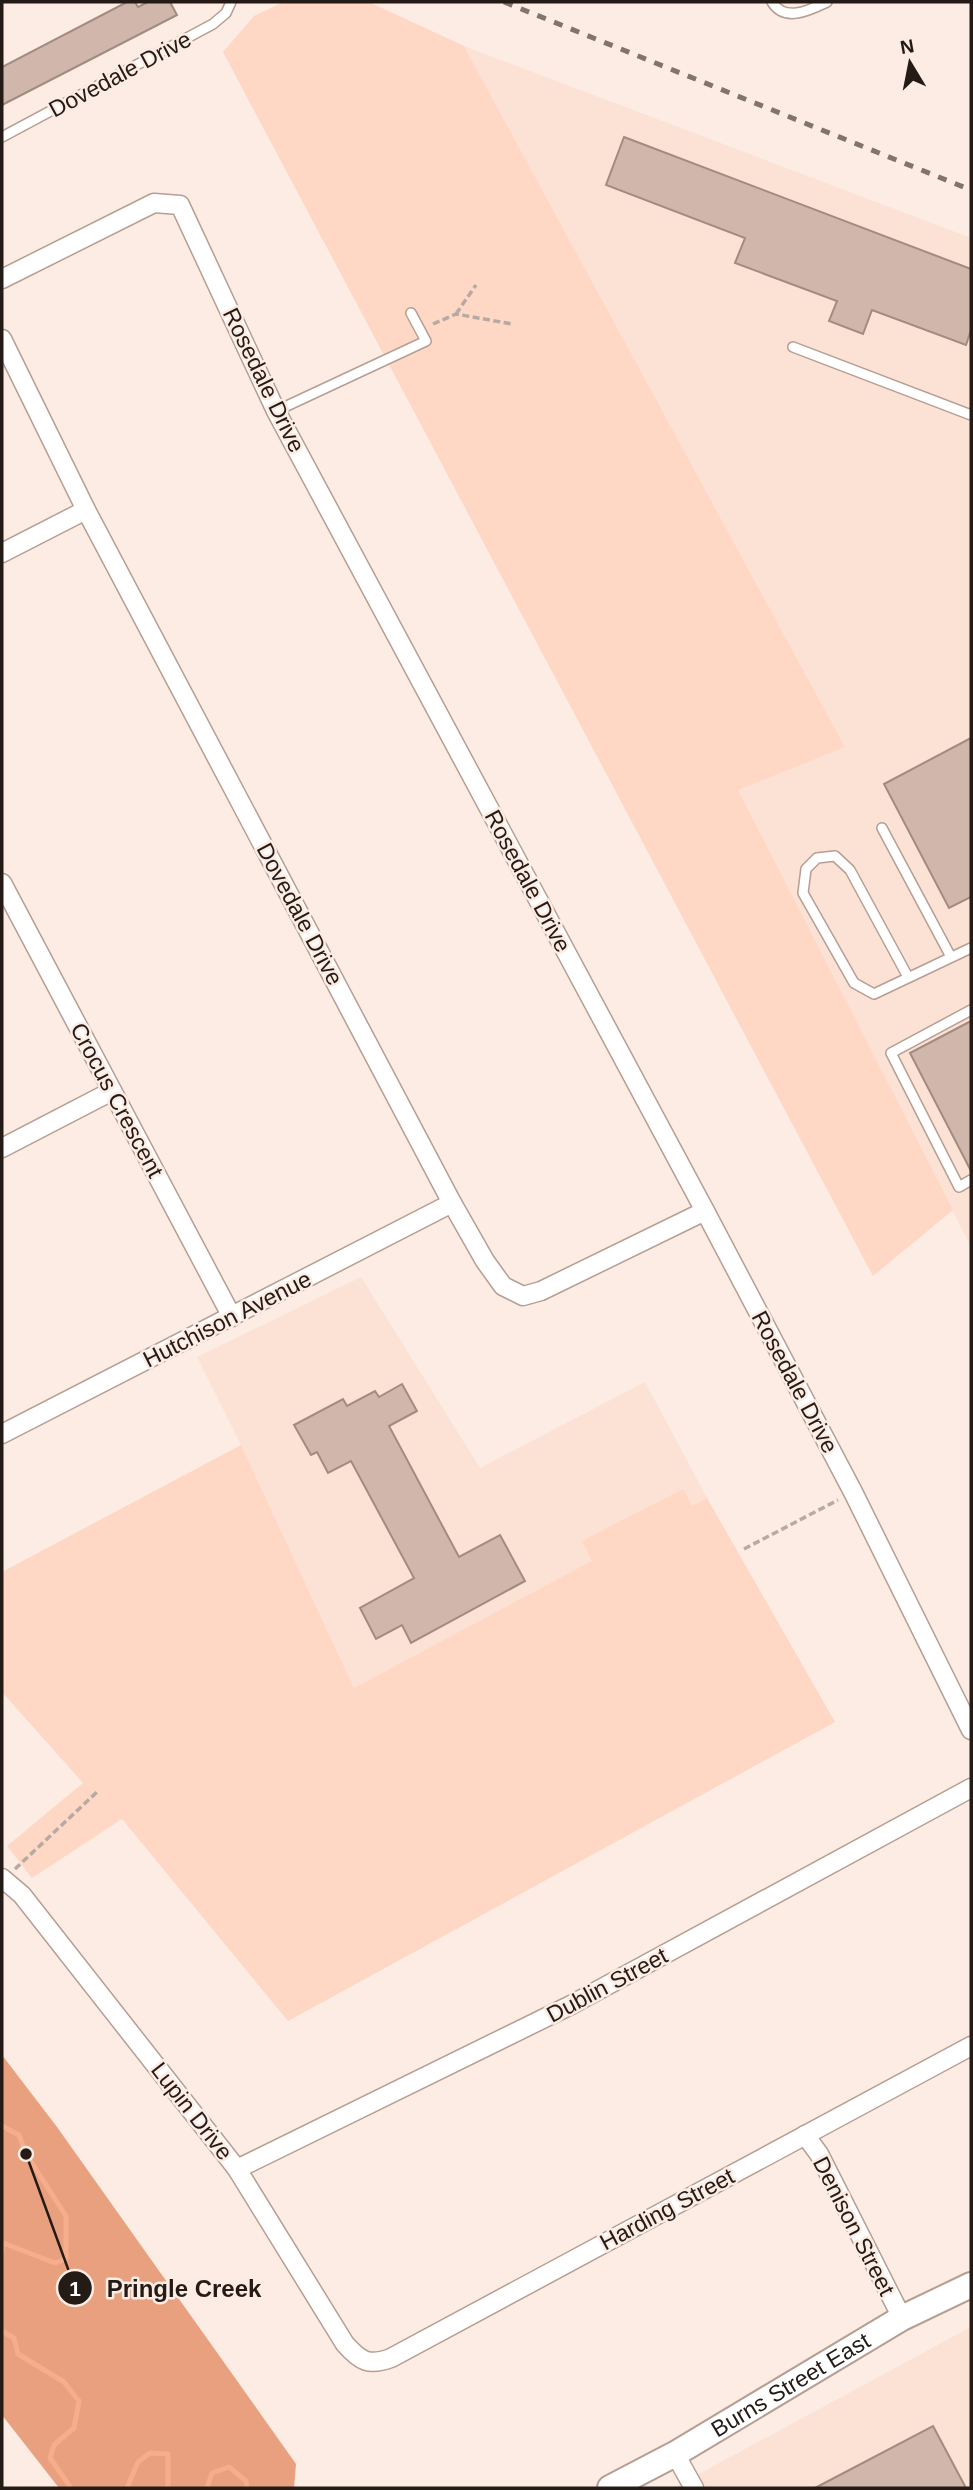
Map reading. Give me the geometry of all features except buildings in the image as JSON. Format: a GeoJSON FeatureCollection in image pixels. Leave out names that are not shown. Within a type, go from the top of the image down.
{"type":"FeatureCollection","features":[{"type":"Feature","properties":{"kind":"street","name":"Rosedale Drive"},"geometry":{"type":"LineString","coordinates":[[2,279],[154,203],[180,205],[276,411],[705,1211],[853,1492],[971,1730]]}},
{"type":"Feature","properties":{"kind":"street","name":"Dovedale Drive"},"geometry":{"type":"LineString","coordinates":[[2,339],[86,510],[453,1203],[485,1261],[503,1286],[523,1296],[541,1291],[705,1211]]}},
{"type":"Feature","properties":{"kind":"street"},"geometry":{"type":"LineString","coordinates":[[2,553],[86,510]]}},
{"type":"Feature","properties":{"kind":"street","name":"Crocus Crescent"},"geometry":{"type":"LineString","coordinates":[[2,883],[232,1317]]}},
{"type":"Feature","properties":{"kind":"street"},"geometry":{"type":"LineString","coordinates":[[2,1148],[112,1091]]}},
{"type":"Feature","properties":{"kind":"street","name":"Hutchison Avenue"},"geometry":{"type":"LineString","coordinates":[[2,1434],[453,1203]]}},
{"type":"Feature","properties":{"kind":"street","name":"Dublin Street"},"geometry":{"type":"LineString","coordinates":[[237,2169],[571,2005],[971,1788]]}},
{"type":"Feature","properties":{"kind":"street","name":"Lupin Drive"},"geometry":{"type":"LineString","coordinates":[[3,1879],[22,1895],[237,2169],[345,2344],[362,2359]]}},
{"type":"Feature","properties":{"kind":"street","name":"Harding Street"},"geometry":{"type":"LineString","coordinates":[[362,2359],[375,2364],[391,2358],[971,2046]]}},
{"type":"Feature","properties":{"kind":"street","name":"Denison Street"},"geometry":{"type":"LineString","coordinates":[[805,2135],[819,2154],[902,2318]]}},
{"type":"Feature","properties":{"kind":"street","name":"Burns Street East"},"geometry":{"type":"LineString","coordinates":[[610,2488],[675,2454],[902,2318],[971,2285]]}},
{"type":"Feature","properties":{"kind":"street"},"geometry":{"type":"LineString","coordinates":[[675,2454],[694,2488]]}},
{"type":"Feature","properties":{"kind":"lane","name":"Dovedale Drive"},"geometry":{"type":"LineString","coordinates":[[2,137],[213,24],[226,13],[230,2]]}},
{"type":"Feature","properties":{"kind":"lane"},"geometry":{"type":"LineString","coordinates":[[772,2],[783,13],[802,13],[827,2]]}},
{"type":"Feature","properties":{"kind":"lane"},"geometry":{"type":"LineString","coordinates":[[792,12],[800,2]]}},
{"type":"Feature","properties":{"kind":"lane"},"geometry":{"type":"LineString","coordinates":[[276,411],[426,341],[411,313]]}},
{"type":"Feature","properties":{"kind":"lane"},"geometry":{"type":"LineString","coordinates":[[793,347],[971,415]]}},
{"type":"Feature","properties":{"kind":"lane"},"geometry":{"type":"LineString","coordinates":[[882,828],[951,957]]}},
{"type":"Feature","properties":{"kind":"lane"},"geometry":{"type":"LineString","coordinates":[[908,977],[849,870],[835,856],[817,858],[806,869],[803,893],[854,983],[874,994],[971,948]]}},
{"type":"Feature","properties":{"kind":"lane"},"geometry":{"type":"LineString","coordinates":[[971,1010],[891,1052],[959,1187],[971,1180]]}},
{"type":"Feature","properties":{"kind":"path"},"geometry":{"type":"LineString","coordinates":[[420,330],[456,314],[476,285]]}},
{"type":"Feature","properties":{"kind":"path"},"geometry":{"type":"LineString","coordinates":[[456,314],[512,324]]}},
{"type":"Feature","properties":{"kind":"path"},"geometry":{"type":"LineString","coordinates":[[744,1549],[853,1492]]}},
{"type":"Feature","properties":{"kind":"path"},"geometry":{"type":"LineString","coordinates":[[3,1879],[97,1792]]}},
{"type":"Feature","properties":{"kind":"shaded area"},"geometry":{"type":"Polygon","coordinates":[[[283,2],[369,2],[464,46],[845,747],[738,790],[953,1210],[873,1276],[223,52],[254,16],[283,2]]]}},
{"type":"Feature","properties":{"kind":"shaded area"},"geometry":{"type":"Polygon","coordinates":[[[464,46],[971,238],[971,1247],[737,789],[845,747],[464,46]]]}},
{"type":"Feature","properties":{"kind":"shaded area"},"geometry":{"type":"Polygon","coordinates":[[[361,1277],[480,1468],[645,1382],[707,1498],[354,1688],[197,1357],[361,1277]]]}},
{"type":"Feature","properties":{"kind":"shaded area"},"geometry":{"type":"Polygon","coordinates":[[[241,1445],[354,1688],[592,1561],[582,1541],[683,1489],[692,1506],[707,1498],[835,1722],[288,2021],[122,1819],[32,1878],[7,1846],[83,1783],[2,1692],[2,1572],[241,1445]]]}},
{"type":"Feature","properties":{"kind":"shaded area"},"geometry":{"type":"Polygon","coordinates":[[[2,2055],[57,2127],[296,2464],[294,2488],[59,2488],[2,2415],[2,2055]]]}},
{"type":"Feature","properties":{"kind":"shaded area"},"geometry":{"type":"Polygon","coordinates":[[[971,2327],[971,2488],[673,2488],[971,2327]]]}},
{"type":"Feature","properties":{"kind":"waterway"},"geometry":{"type":"LineString","coordinates":[[2,2126],[19,2135],[26,2154],[66,2216],[66,2259],[55,2263],[3,2243],[2,2251]]}},
{"type":"Feature","properties":{"kind":"waterway"},"geometry":{"type":"LineString","coordinates":[[2,2331],[14,2338],[18,2354],[64,2382],[79,2401],[74,2428],[54,2445],[50,2458],[71,2488]]}},
{"type":"Feature","properties":{"kind":"waterway"},"geometry":{"type":"LineString","coordinates":[[127,2488],[138,2462],[150,2453],[168,2454],[166,2488]]}},
{"type":"Feature","properties":{"kind":"waterway"},"geometry":{"type":"LineString","coordinates":[[207,2488],[212,2473],[229,2467],[246,2481],[247,2488]]}},
{"type":"Feature","properties":{"kind":"railway"},"geometry":{"type":"LineString","coordinates":[[504,2],[971,190]]}},
{"type":"Feature","properties":{"kind":"place","name":"Pringle Creek"},"geometry":{"type":"Point","coordinates":[26,2154]}}]}
